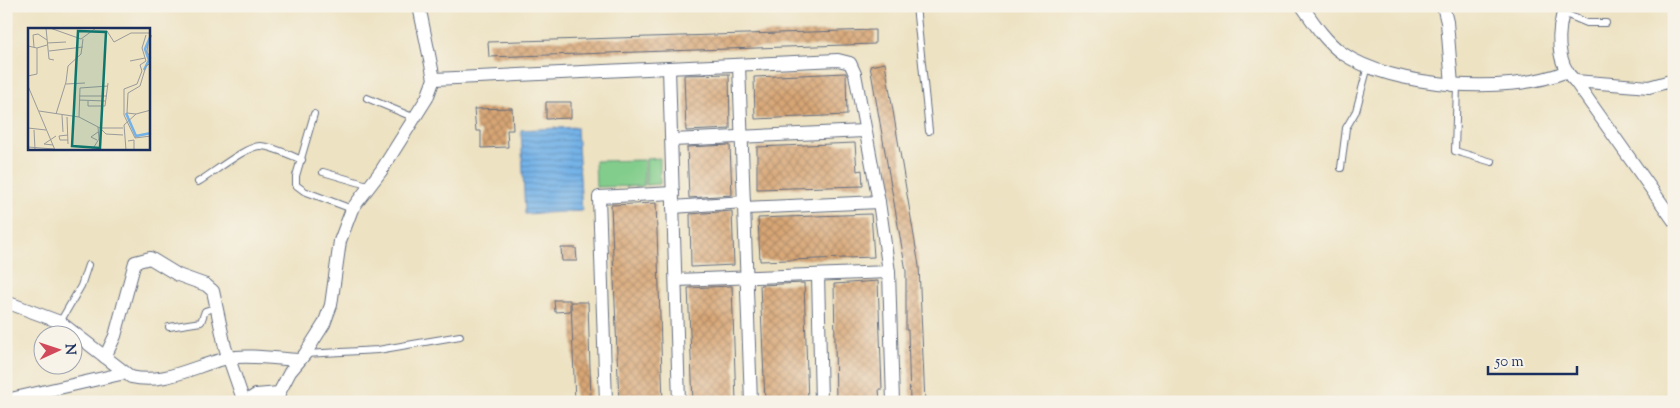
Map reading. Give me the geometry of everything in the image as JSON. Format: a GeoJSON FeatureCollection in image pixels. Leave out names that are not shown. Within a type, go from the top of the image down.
{"type":"FeatureCollection","features":[{"type":"Feature","properties":{"kind":"street"},"geometry":{"type":"LineString","coordinates":[[105,357],[115,336],[131,271],[135,262],[140,259],[150,258],[178,275],[206,284],[213,291],[225,347],[244,402],[256,395],[278,397],[301,357],[324,324],[331,306],[340,241],[352,209],[371,186],[415,118],[427,98],[434,79],[419,6]]}},
{"type":"Feature","properties":{"kind":"street"},"geometry":{"type":"LineString","coordinates":[[1302,6],[1333,45],[1346,55],[1407,79],[1455,85],[1518,83],[1565,72]]}},
{"type":"Feature","properties":{"kind":"street"},"geometry":{"type":"LineString","coordinates":[[1443,6],[1447,22],[1455,85]]}},
{"type":"Feature","properties":{"kind":"street"},"geometry":{"type":"LineString","coordinates":[[1564,10],[1560,52],[1565,72],[1575,81],[1674,221]]}},
{"type":"Feature","properties":{"kind":"street"},"geometry":{"type":"LineString","coordinates":[[434,79],[838,60],[850,63],[855,74],[864,131],[879,202],[889,272],[893,402]]}},
{"type":"Feature","properties":{"kind":"street"},"geometry":{"type":"LineString","coordinates":[[739,65],[751,402]]}},
{"type":"Feature","properties":{"kind":"street"},"geometry":{"type":"LineString","coordinates":[[669,68],[679,402]]}},
{"type":"Feature","properties":{"kind":"street"},"geometry":{"type":"LineString","coordinates":[[1575,81],[1649,87],[1674,80]]}},
{"type":"Feature","properties":{"kind":"street"},"geometry":{"type":"LineString","coordinates":[[672,140],[864,131]]}},
{"type":"Feature","properties":{"kind":"street"},"geometry":{"type":"LineString","coordinates":[[606,402],[600,197],[673,193]]}},
{"type":"Feature","properties":{"kind":"street"},"geometry":{"type":"LineString","coordinates":[[673,207],[879,202]]}},
{"type":"Feature","properties":{"kind":"street"},"geometry":{"type":"LineString","coordinates":[[676,280],[889,272]]}},
{"type":"Feature","properties":{"kind":"street"},"geometry":{"type":"LineString","coordinates":[[818,275],[821,402]]}},
{"type":"Feature","properties":{"kind":"street"},"geometry":{"type":"LineString","coordinates":[[6,302],[60,322],[125,373],[131,377],[143,380],[158,379],[230,358],[301,357]]}},
{"type":"Feature","properties":{"kind":"street"},"geometry":{"type":"LineString","coordinates":[[6,400],[125,373]]}},
{"type":"Feature","properties":{"kind":"lane"},"geometry":{"type":"LineString","coordinates":[[916,6],[928,131]]}},
{"type":"Feature","properties":{"kind":"lane"},"geometry":{"type":"LineString","coordinates":[[1564,10],[1586,23],[1606,23]]}},
{"type":"Feature","properties":{"kind":"lane"},"geometry":{"type":"LineString","coordinates":[[1340,168],[1346,128],[1356,111],[1369,65]]}},
{"type":"Feature","properties":{"kind":"lane"},"geometry":{"type":"LineString","coordinates":[[1455,85],[1455,151],[1492,162]]}},
{"type":"Feature","properties":{"kind":"lane"},"geometry":{"type":"LineString","coordinates":[[367,98],[415,118]]}},
{"type":"Feature","properties":{"kind":"lane"},"geometry":{"type":"LineString","coordinates":[[314,114],[296,176],[296,186],[304,191],[352,209]]}},
{"type":"Feature","properties":{"kind":"lane"},"geometry":{"type":"LineString","coordinates":[[198,182],[246,149],[256,146],[270,148],[302,160]]}},
{"type":"Feature","properties":{"kind":"lane"},"geometry":{"type":"LineString","coordinates":[[323,172],[371,186]]}},
{"type":"Feature","properties":{"kind":"lane"},"geometry":{"type":"LineString","coordinates":[[60,322],[81,286],[88,265]]}},
{"type":"Feature","properties":{"kind":"lane"},"geometry":{"type":"LineString","coordinates":[[169,327],[201,322],[205,311],[217,307]]}},
{"type":"Feature","properties":{"kind":"lane"},"geometry":{"type":"LineString","coordinates":[[301,357],[378,350],[460,336]]}},
{"type":"Feature","properties":{"kind":"green space"},"geometry":{"type":"Polygon","coordinates":[[[660,158],[660,184],[646,185],[646,159],[660,158]]]}},
{"type":"Feature","properties":{"kind":"green space"},"geometry":{"type":"Polygon","coordinates":[[[644,160],[644,186],[596,187],[595,161],[644,160]]]}},
{"type":"Feature","properties":{"kind":"water"},"geometry":{"type":"Polygon","coordinates":[[[577,127],[582,211],[525,214],[521,130],[577,127]]]}},
{"type":"Feature","properties":{"kind":"building"},"geometry":{"type":"Polygon","coordinates":[[[875,30],[875,44],[489,57],[488,42],[875,30]]]}},
{"type":"Feature","properties":{"kind":"building"},"geometry":{"type":"Polygon","coordinates":[[[885,63],[919,266],[925,402],[910,402],[908,330],[906,330],[906,271],[870,66],[885,63]]]}},
{"type":"Feature","properties":{"kind":"building"},"geometry":{"type":"Polygon","coordinates":[[[846,73],[847,115],[755,119],[754,77],[846,73]]]}},
{"type":"Feature","properties":{"kind":"building"},"geometry":{"type":"Polygon","coordinates":[[[729,74],[730,129],[686,131],[684,75],[729,74]]]}},
{"type":"Feature","properties":{"kind":"building"},"geometry":{"type":"Polygon","coordinates":[[[546,102],[571,102],[571,118],[546,119],[546,102]]]}},
{"type":"Feature","properties":{"kind":"building"},"geometry":{"type":"Polygon","coordinates":[[[512,108],[513,130],[507,130],[508,147],[481,148],[481,131],[476,131],[474,109],[512,108]]]}},
{"type":"Feature","properties":{"kind":"building"},"geometry":{"type":"Polygon","coordinates":[[[855,143],[857,171],[862,170],[863,186],[757,189],[757,147],[855,143]]]}},
{"type":"Feature","properties":{"kind":"building"},"geometry":{"type":"Polygon","coordinates":[[[730,145],[732,195],[689,198],[687,147],[730,145]]]}},
{"type":"Feature","properties":{"kind":"building"},"geometry":{"type":"Polygon","coordinates":[[[656,203],[663,402],[619,402],[611,205],[656,203]]]}},
{"type":"Feature","properties":{"kind":"building"},"geometry":{"type":"Polygon","coordinates":[[[732,211],[734,265],[691,267],[690,214],[732,211]]]}},
{"type":"Feature","properties":{"kind":"building"},"geometry":{"type":"Polygon","coordinates":[[[871,214],[874,257],[760,261],[758,218],[871,214]]]}},
{"type":"Feature","properties":{"kind":"building"},"geometry":{"type":"Polygon","coordinates":[[[561,248],[576,248],[577,261],[562,261],[561,248]]]}},
{"type":"Feature","properties":{"kind":"building"},"geometry":{"type":"Polygon","coordinates":[[[878,281],[882,389],[879,389],[880,402],[836,402],[834,284],[878,281]]]}},
{"type":"Feature","properties":{"kind":"building"},"geometry":{"type":"Polygon","coordinates":[[[804,283],[808,402],[765,402],[760,285],[804,283]]]}},
{"type":"Feature","properties":{"kind":"building"},"geometry":{"type":"Polygon","coordinates":[[[732,286],[736,402],[693,402],[688,288],[732,286]]]}},
{"type":"Feature","properties":{"kind":"building"},"geometry":{"type":"Polygon","coordinates":[[[554,300],[570,300],[570,311],[555,312],[554,300]]]}},
{"type":"Feature","properties":{"kind":"building"},"geometry":{"type":"Polygon","coordinates":[[[571,302],[588,302],[591,402],[575,402],[571,302]]]}}]}
